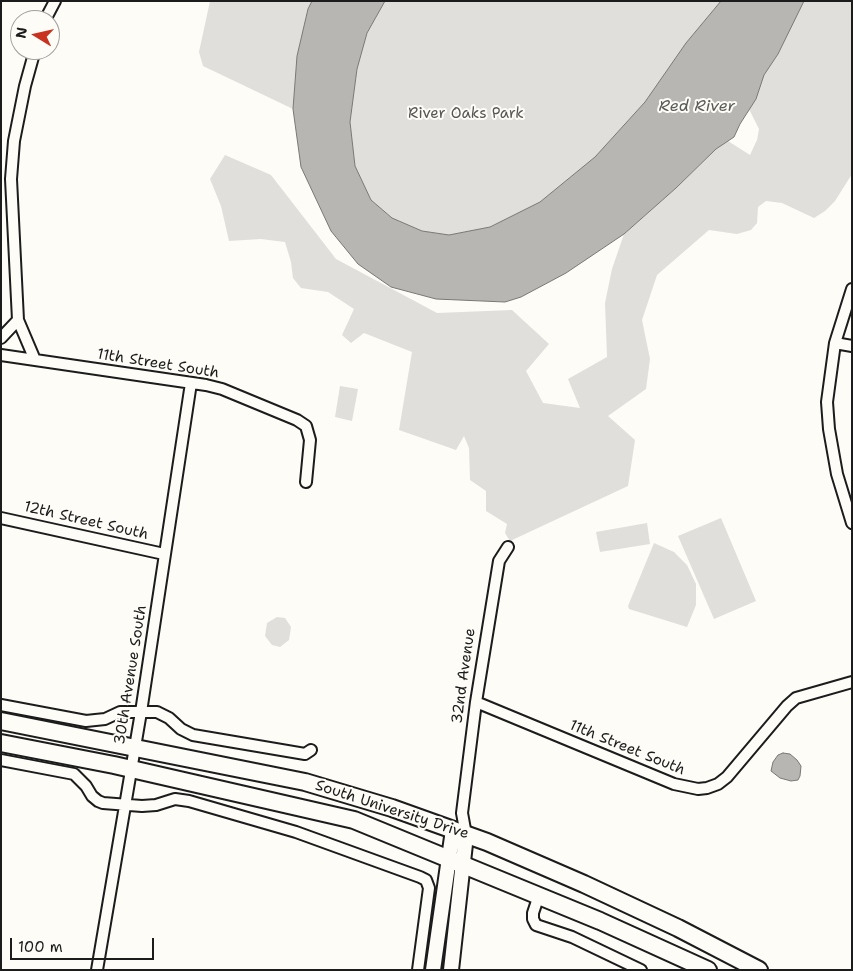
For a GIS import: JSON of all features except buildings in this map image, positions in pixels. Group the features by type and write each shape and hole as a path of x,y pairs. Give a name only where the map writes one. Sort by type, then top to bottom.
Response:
{"main road":[{"name":"South University Drive","path":"1,721 305,782 392,808 460,832 584,884 678,928 759,970"},
{"name":"South University Drive","path":"1,743 132,768 354,820 539,895 708,970"},
{"name":"32nd Avenue","path":"433,970 456,861 460,832"},
{"name":"32nd Avenue","path":"452,970 456,861"}],"street":[{"path":"32,60 24,86 14,141 11,179 18,320 35,360"},
{"path":"852,289 835,343 826,402 829,430 838,474 852,523"},
{"path":"1,338 18,320"},
{"path":"835,343 852,346"},
{"name":"11th Street South","path":"1,355 191,383 222,390 297,420 306,426 310,440 306,482"},
{"name":"30th Avenue South","path":"97,970 141,712 191,383"},
{"name":"12th Street South","path":"1,518 164,554"},
{"name":"32nd Avenue","path":"460,832 476,702 499,561 508,547"},
{"name":"11th Street South","path":"476,702 674,784 698,789 718,784 727,777 787,706 796,698 852,682"},
{"path":"1,705 86,721 105,718 120,712 157,712 193,735 305,754 311,750"},
{"path":"1,760 74,774 98,801 144,806 175,799 190,802 296,832 426,880 429,888 418,970"},
{"path":"539,895 533,913 536,925 572,937 641,970"}],"green space":[{"path":"210,1 312,1 308,9 297,56 293,109 203,66 199,52"},
{"name":"River Oaks Park","path":"385,1 721,1 686,43 645,102 595,157 540,202 490,227 449,235 422,231 392,218 371,200 355,166 350,122 357,69 367,33"},
{"path":"804,1 852,1 852,174 835,201 814,218 782,203 766,201 758,207 757,223 751,230 737,234 709,230 657,275 642,320 650,359 646,389 608,416 635,440 628,486 510,541 505,533 507,524 486,511 486,491 470,480 469,448 464,436 456,450 399,430 412,352 364,333 351,343 342,335 354,309 328,292 301,288 293,278 291,262 285,242 261,239 229,241 221,206 210,179 225,155 271,175 336,259 437,313 512,310 549,344 526,371 543,403 580,408 568,379 607,357 605,303 612,269 624,234 676,188 716,149 728,141 750,155 757,140 759,129 749,109 756,99 764,75 778,54"},
{"path":"340,386 358,389 352,421 335,417"},
{"path":"721,518 756,601 714,619 678,536"},
{"path":"647,523 650,544 600,552 596,532"},
{"path":"654,543 674,552 687,565 696,584 696,605 687,627 629,609 628,606"},
{"path":"277,617 285,618 291,627 289,640 280,647 272,645 265,636 267,623"}],"water":[{"name":"Red River","path":"312,1 385,1 367,33 357,69 350,122 355,166 371,200 392,218 422,231 449,235 490,227 540,202 595,157 645,102 686,43 721,1 804,1 778,54 764,75 756,99 734,137 716,149 676,188 624,234 566,273 521,297 505,302 436,299 391,287 358,264 331,231 301,167 293,109 297,56 308,9"},
{"path":"783,753 790,754 801,766 798,780 791,781 780,778 771,771 773,762 778,755"}]}
